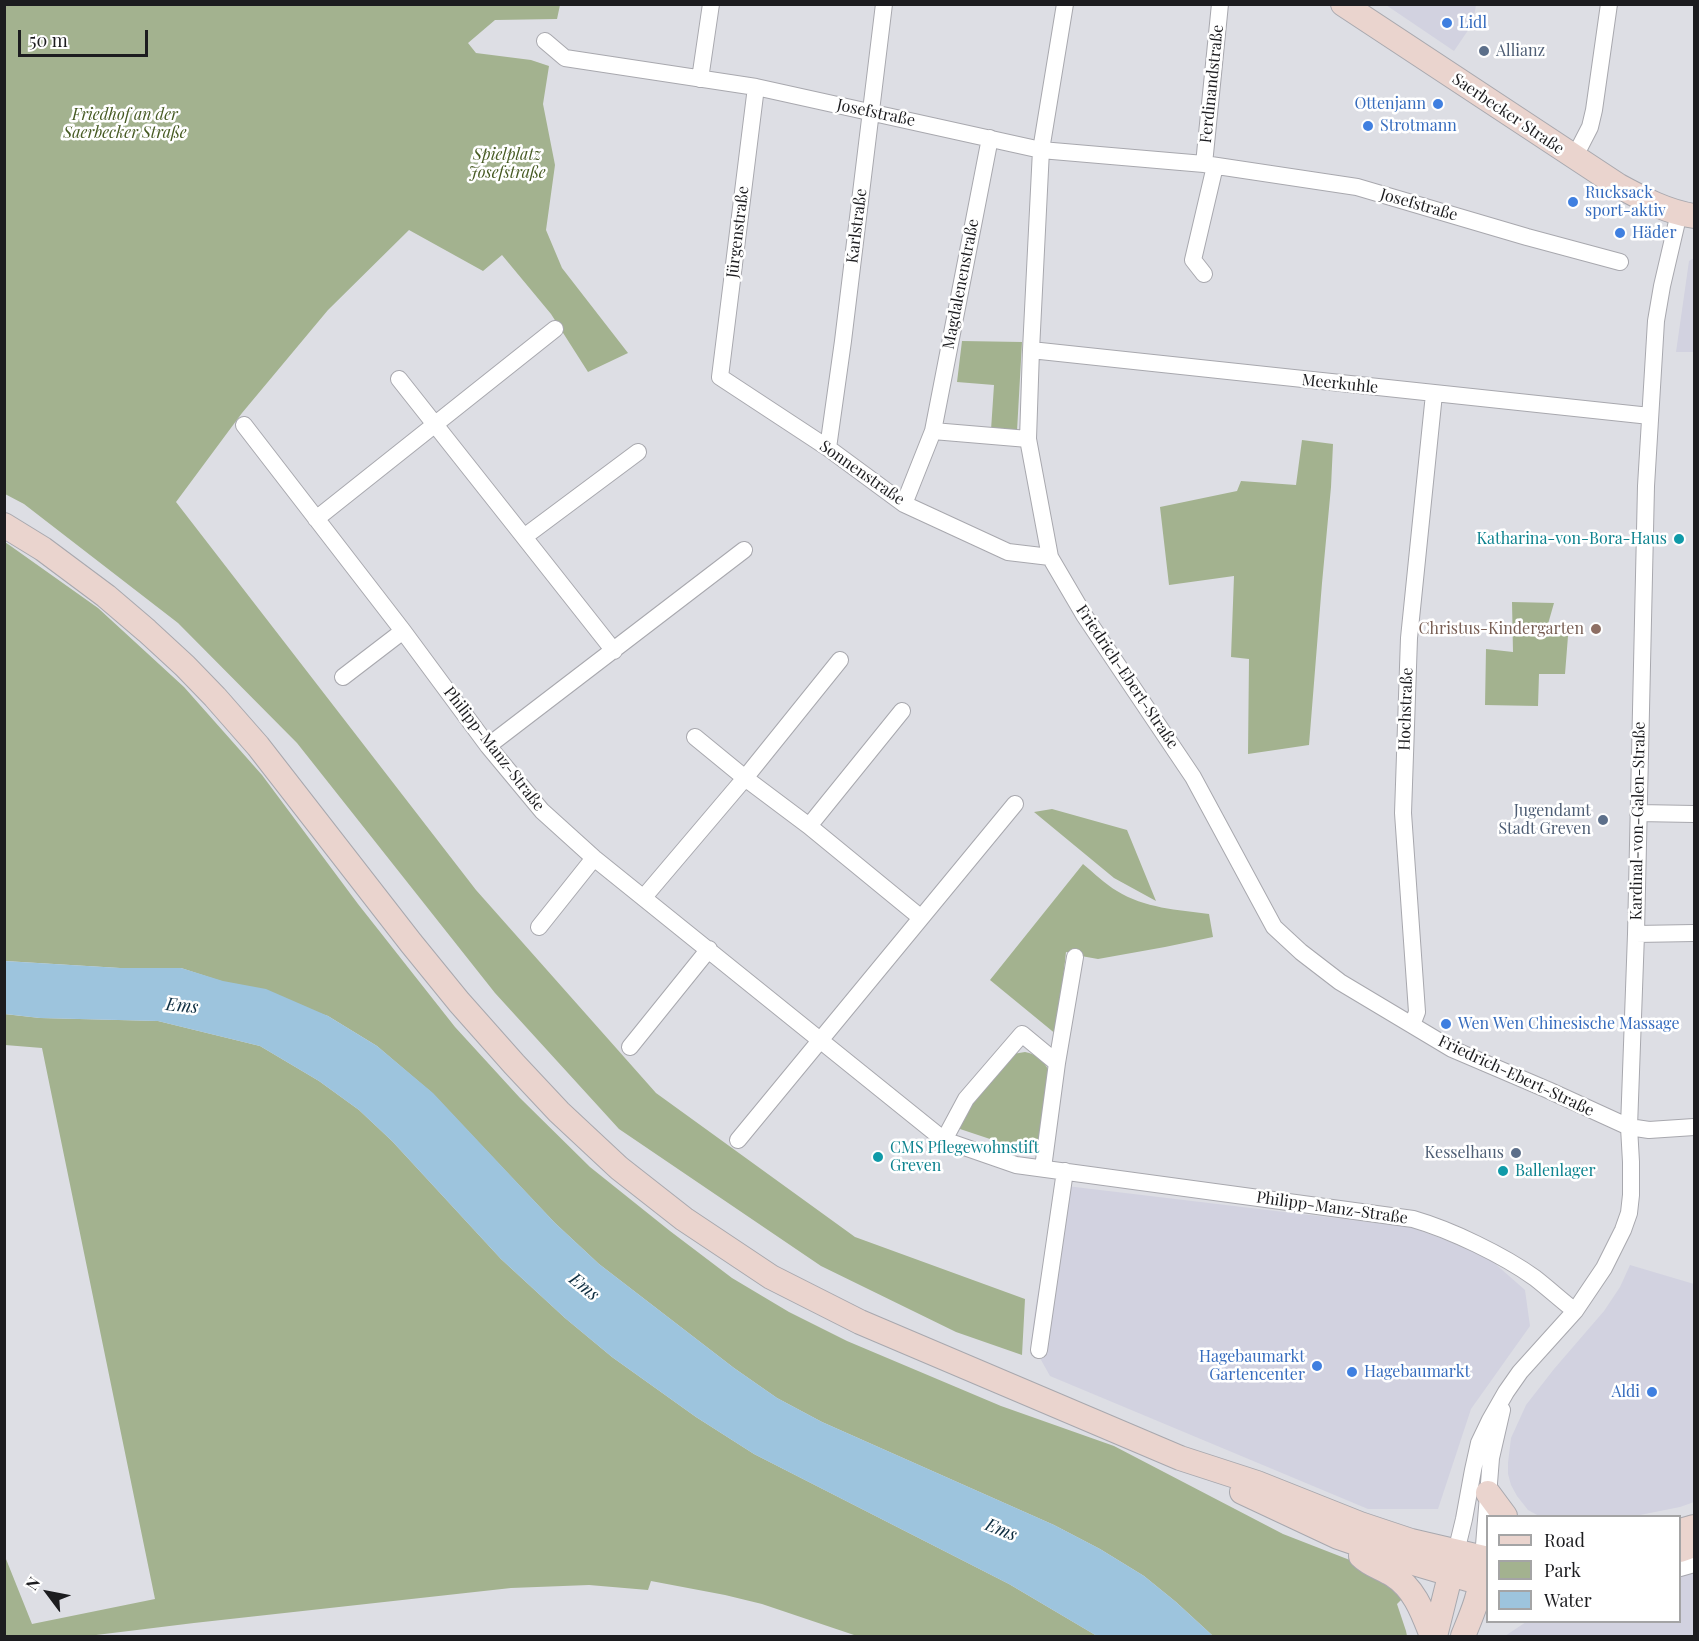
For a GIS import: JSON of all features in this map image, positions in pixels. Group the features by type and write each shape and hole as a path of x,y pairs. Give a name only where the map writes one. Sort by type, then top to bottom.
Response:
{"main road":[{"name":"Saerbecker Straße","path":"1343,4 1619,186 1648,201 1687,215"},
{"path":"4,525 51,555 106,596 162,645 215,697 291,786 459,1002 514,1064 559,1112 619,1168 684,1219 771,1277 860,1322 1180,1458 1257,1483 1360,1524 1411,1541 1453,1563 1484,1585"},
{"path":"1180,1458 1251,1498 1338,1537 1453,1563 1485,1559 1484,1585 1463,1636"},
{"path":"1488,1493 1504,1515"},
{"path":"1338,1537 1369,1563 1405,1583 1415,1595 1434,1636"},
{"path":"1434,1636 1453,1563"}],"street":[{"path":"700,79 711,4"},
{"name":"Karlstraße","path":"828,448 884,4"},
{"name":"Friedrich-Ebert-Straße","path":"1065,4 1041,150 1028,439 1050,556 1084,615 1193,777 1274,927 1301,952 1340,982 1452,1049 1629,1127"},
{"name":"Ferdinandstraße","path":"1209,165 1220,4"},
{"path":"1574,158 1590,127 1594,110 1609,4"},
{"name":"Josefstraße","path":"545,41 565,58 756,87 1041,150 1209,165 1357,187 1620,262"},
{"name":"Jürgenstraße","path":"720,377 756,87"},
{"name":"Magdalenenstraße","path":"904,504 933,431 990,138"},
{"path":"1204,274 1193,260 1209,165"},
{"name":"Kardinal-von-Galen-Straße","path":"1453,1563 1479,1443 1490,1420 1520,1372 1575,1311 1605,1268 1623,1230 1631,1195 1629,1127 1636,934 1646,486 1650,416 1656,321 1662,286 1687,215"},
{"path":"316,519 555,329"},
{"name":"Meerkuhle","path":"1031,350 1650,416"},
{"name":"Sonnenstraße","path":"720,377 828,448 904,504 1008,552 1050,556"},
{"path":"399,379 614,651"},
{"name":"Hochstraße","path":"1412,1025 1417,1012 1403,813 1408,638 1434,393"},
{"name":"Philipp-Manz-Straße","path":"244,425 403,631 488,746 542,811 594,858 944,1140 1017,1165 1421,1221 1509,1261 1575,1311"},
{"path":"933,431 1028,439"},
{"path":"524,537 638,452"},
{"path":"488,746 744,550"},
{"path":"343,677 403,631"},
{"path":"644,897 745,778 840,660"},
{"path":"809,826 902,711"},
{"path":"695,737 920,917"},
{"path":"738,1140 1015,804"},
{"path":"1638,813 1695,814"},
{"path":"539,927 594,858"},
{"path":"1636,934 1695,933"},
{"path":"630,1047 708,949"},
{"path":"1043,1168 1057,1063 1075,957"},
{"path":"944,1140 966,1100 1022,1034 1057,1063"},
{"path":"1629,1127 1649,1130 1695,1127"},
{"path":"1039,1350 1065,1171"},
{"name":"Kardinal-von-Galen-Straße","path":"1487,1515 1491,1458 1506,1392"},
{"name":"Kardinal-von-Galen-Straße","path":"1485,1559 1486,1537"}],"shaded area":[{"name":"Lidl","path":"1386,5 1476,5 1473,23 1454,51"},
{"path":"1694,258 1694,352 1676,352 1689,261"},
{"path":"1058,1185 1410,1227 1484,1254 1525,1290 1530,1326 1471,1409 1438,1509 1368,1509 1050,1376 1031,1342"},
{"path":"1630,1265 1694,1284 1694,1502 1640,1515 1537,1515 1528,1510 1511,1485 1508,1463 1511,1438 1526,1405 1604,1311 1620,1287"},
{"path":"1694,1556 1694,1636 1505,1636 1524,1623 1681,1623 1681,1560"}],"green space":[{"path":"4,5 560,5 557,19 495,20 468,43 476,53 531,60 549,66 543,104 555,165 546,230 562,268 628,353 588,372 551,314 502,255 483,271 409,230 328,310 242,413 176,502 476,890 656,1093 855,1237 1025,1299 1022,1355 956,1332 821,1266 619,1129 495,993 297,743 178,623 24,504 5,494"},
{"path":"962,341 1022,342 1017,431 991,430 994,385 957,382"},
{"path":"1302,440 1333,444 1309,745 1248,754 1249,659 1231,657 1234,576 1169,585 1160,507 1237,491 1241,481 1296,485"},
{"path":"5,542 98,608 184,687 262,775 358,904 455,1027 520,1098 590,1167 670,1231 732,1278 789,1312 847,1341 1001,1406 1114,1446 1283,1534 1378,1571 1406,1595 1397,1604 1407,1636 1213,1636 1144,1576 1100,1549 1054,1525 822,1422 777,1398 734,1368 599,1264 555,1223 432,1093 377,1046 328,1016 181,968 120,968 5,961"},
{"path":"1512,602 1554,603 1546,631 1568,636 1565,674 1539,674 1538,706 1485,705 1486,649 1513,652"},
{"path":"1052,809 1127,830 1156,901 1114,878 1034,812"},
{"path":"1083,864 1104,882 1127,897 1162,907 1209,914 1213,937 1098,959 1066,952 1057,1035 990,980"},
{"path":"4,1014 40,1018 158,1021 260,1046 319,1081 359,1110 392,1141 501,1259 565,1318 612,1357 696,1417 754,1454 1009,1584 1097,1636 857,1636 762,1604 651,1581 648,1590 589,1585 511,1588 88,1636 5,1636 4,1554 32,1624 155,1599 42,1048 5,1045"},
{"path":"1025,1052 1040,1058 1049,1071 1037,1152 957,1128 973,1100 1013,1054"}],"water":[{"name":"Ems","path":"4,961 120,968 181,968 223,981 266,989 328,1016 377,1046 433,1093 555,1223 599,1264 734,1368 777,1398 822,1422 1054,1525 1100,1549 1144,1576 1213,1636 1097,1636 1009,1584 754,1454 696,1417 612,1357 565,1318 501,1259 392,1141 359,1110 319,1081 260,1046 158,1021 40,1018 5,1014"}],"place":[{"name":"Lidl","path":"1447,23"},
{"name":"Allianz","path":"1484,51"},
{"name":"Ottenjann","path":"1438,104"},
{"name":"Strotmann","path":"1368,126"},
{"name":"Rucksack sport-aktiv","path":"1573,202"},
{"name":"Häder","path":"1620,233"},
{"name":"Katharina-von-Bora-Haus","path":"1679,539"},
{"name":"Christus-Kindergarten","path":"1596,629"},
{"name":"Jugendamt Stadt Greven","path":"1603,820"},
{"name":"Wen Wen Chinesische Massage","path":"1446,1024"},
{"name":"Kesselhaus","path":"1516,1153"},
{"name":"CMS Pflegewohnstift Greven","path":"878,1157"},
{"name":"Ballenlager","path":"1503,1171"},
{"name":"Hagebaumarkt Gartencenter","path":"1317,1366"},
{"name":"Hagebaumarkt","path":"1352,1372"},
{"name":"Aldi","path":"1652,1392"}],"park label":[{"name":"Friedhof an der Saerbecker Straße","path":"125,124"},
{"name":"Spielplatz Josefstraße","path":"507,164"}]}
